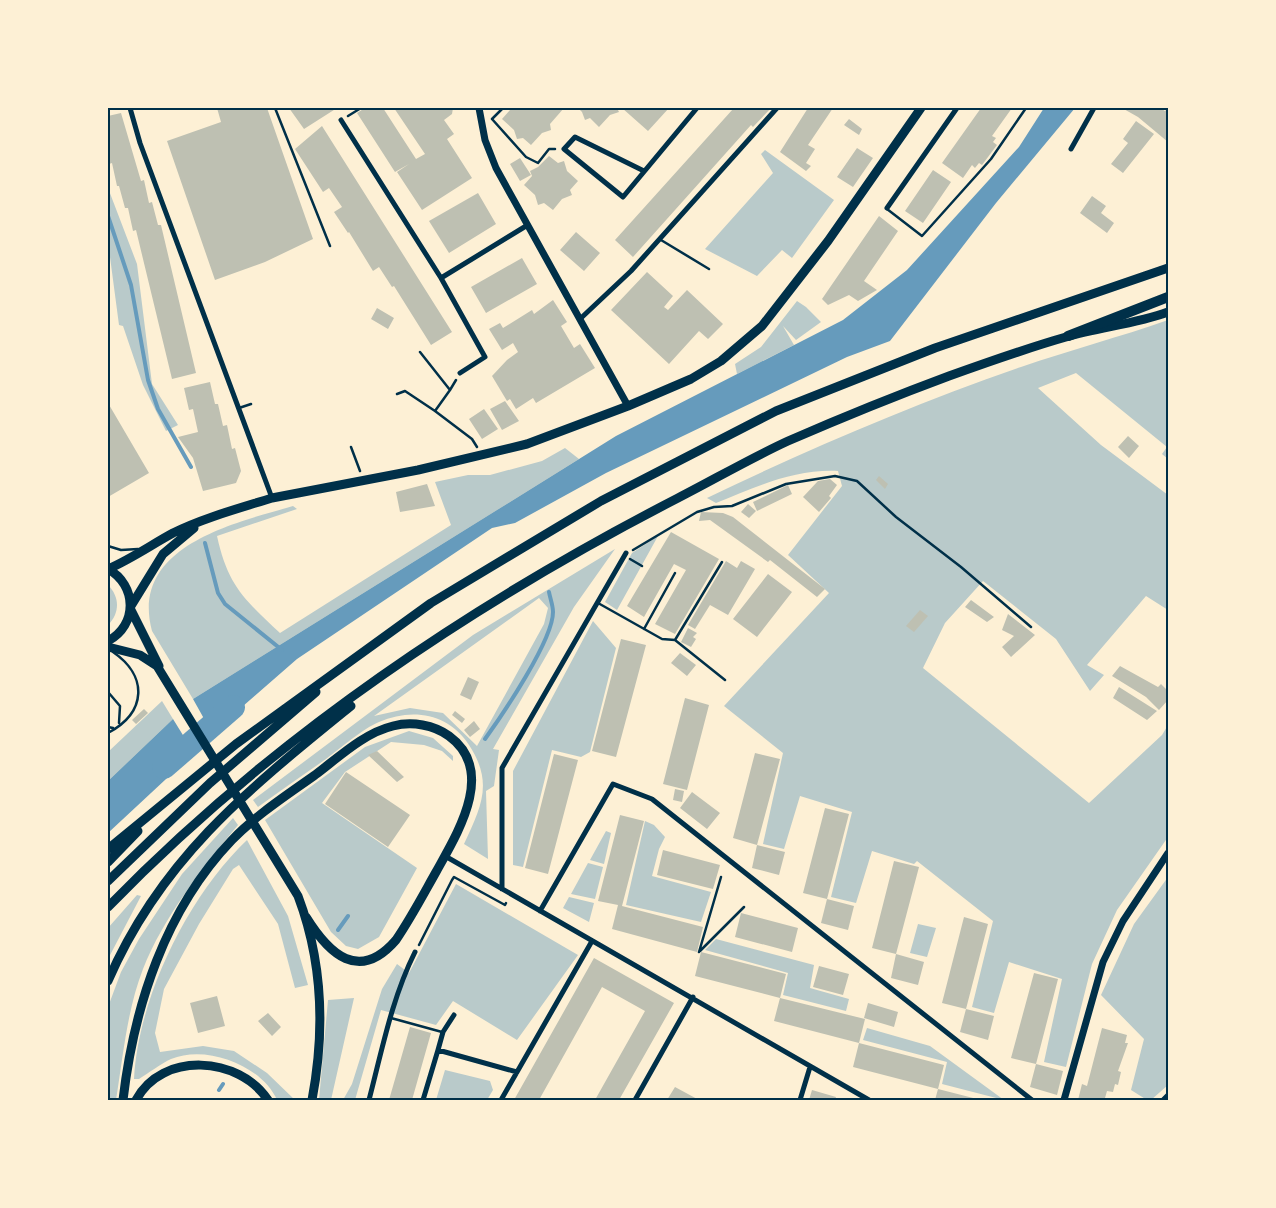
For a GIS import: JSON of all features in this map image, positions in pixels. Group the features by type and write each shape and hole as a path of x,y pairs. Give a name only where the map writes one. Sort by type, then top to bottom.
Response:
{"highway":[{"path":"1068,336 1168,297"}],"main road":[{"path":"165,680 131,608 129,592 124,583 108,569 132,558 172,534 272,498 483,456 536,441 628,406 691,379 721,361 762,326 828,241 921,108"},
{"path":"108,850 244,738 431,603 592,506 776,411 935,348 1168,268"},
{"path":"108,907 183,832 243,779 332,712 452,627 618,529 787,442 947,377 1068,336 1147,320 1168,312"},
{"path":"108,641 122,630 131,608 163,554 198,524"},
{"path":"108,648 128,651 149,660 157,666 298,896 306,917 316,956 321,1012 312,1100"},
{"path":"108,881 210,783 362,653"},
{"path":"108,981 151,900 204,834 282,762 401,664"},
{"path":"122,1100 131,1042 147,985 169,934 197,885 220,852 244,828 279,800 354,746 380,730 407,724 434,728 445,733 460,746 469,765 471,776 468,808 445,856 396,940 388,949 371,959 350,960 335,953 321,941 306,917"},
{"path":"108,862 195,778"},
{"path":"136,1100 149,1084 161,1074 180,1068 200,1065 214,1066 241,1076 253,1084 268,1100"}],"street":[{"path":"130,108 140,143 272,498"},
{"path":"479,108 480,120 496,168 526,226 628,406"},
{"path":"644,171 574,137 564,149 623,197 697,108"},
{"path":"580,319 631,271 777,108"},
{"path":"887,208 957,108"},
{"path":"1071,148 1094,108"},
{"path":"341,120 441,278 485,357 460,373"},
{"path":"441,278 526,226"},
{"path":"502,889 502,768 626,553"},
{"path":"540,911 612,784 652,799 1032,1100"},
{"path":"1064,1100 1103,962 1124,921 1168,853"},
{"path":"445,856 869,1100"},
{"path":"501,1100 592,940"},
{"path":"369,1100 390,1018 407,968 415,952"},
{"path":"635,1100 693,997"},
{"path":"423,1100 443,1032 454,1015"},
{"path":"438,1050 517,1072"},
{"path":"800,1100 810,1067"},
{"path":"1163,1100 1168,1095"}],"lane":[{"path":"276,108 330,246"},
{"path":"887,208 922,236 936,224 976,174 992,159 1026,108"},
{"path":"660,239 708,270"},
{"path":"240,408 251,404"},
{"path":"108,546 120,550 147,548"},
{"path":"675,640 722,562"},
{"path":"644,629 675,573"},
{"path":"598,603 662,639 675,640 725,680"},
{"path":"108,648 130,666 139,686 136,704 108,732"},
{"path":"108,692 120,706 119,723"},
{"path":"108,728 115,727"},
{"path":"390,1018 443,1032"}],"path":[{"path":"341,120 361,108"},
{"path":"480,120 492,118 502,108"},
{"path":"492,118 526,157 538,163 549,149 564,149"},
{"path":"420,352 450,390 434,411"},
{"path":"397,394 405,391 434,411 472,439 483,456"},
{"path":"351,447 364,480"},
{"path":"626,553 697,512 714,506 732,506 786,484 835,476 857,481 896,517 961,567 1031,627"},
{"path":"415,952 454,877 505,905 506,903"},
{"path":"721,877 698,952 744,907"}],"shaded area":[{"path":"765,150 834,200 792,258 782,250 757,276 705,249 773,173 761,154"},
{"path":"108,188 137,264 152,384 178,425 166,431 143,385 123,326 119,325 108,242"},
{"path":"797,301 821,322 796,340 783,326 794,345 737,374 735,364 761,347"},
{"path":"1168,320 1168,459 1162,454 1167,447 1076,373 1038,388 1101,445 1168,495 1168,610 1146,596 1087,665 1104,675 1090,691 1056,639 983,581 945,623 923,668 1089,803 1162,735 1168,725 1168,837 1117,910 1092,964 1066,1067 1044,1062 1062,979 1009,962 994,1013 972,1007 993,921 917,861 914,864 872,851 856,903 831,897 852,812 800,796 784,849 763,844 783,753 724,706 829,593 788,555 842,486 838,471 822,471 775,480 716,503 707,498 823,445 941,396 1039,361"},
{"path":"565,448 579,459 193,699 152,631 149,602 156,578 171,559 192,543 217,531 293,506 297,509 217,536 221,553 232,580 247,601 280,633 451,525 435,482 468,475 490,475 542,461"},
{"path":"658,536 617,610 605,602 632,553"},
{"path":"615,549 574,607 493,749 499,750 494,786 486,791 488,859 464,844 480,806 482,795 483,783 477,759 469,745 451,726 428,716 404,715 372,725 258,807 253,800 473,635","holes":["539,598 548,608 544,624 477,746 443,713 410,708 374,716"]},
{"path":"108,585 115,595 117,605 115,615 108,625"},
{"path":"593,621 616,648 590,752 581,757 552,750 523,867 513,865 513,771"},
{"path":"162,701 173,719 108,781 108,752"},
{"path":"409,731 433,738 453,756 453,761 442,751 424,745 391,742 345,772 322,803 417,868 379,937 358,949 346,946 331,932 265,820 365,747"},
{"path":"233,818 238,825 185,894 151,950 133,1001 116,1100 108,1100 108,1007 121,972 139,939 182,874"},
{"path":"645,821 654,825 665,837 659,849 652,876 711,892 701,922 626,905"},
{"path":"606,831 611,833 604,864 590,860"},
{"path":"247,840 288,916 308,985 295,988 278,924 239,865 233,869 199,924 164,989 155,1033 160,1052 203,1046 234,1051 267,1073 295,1100 277,1100 270,1088 246,1068 216,1056 201,1054 185,1055 171,1059 139,1079 134,1079 145,1015 170,950 186,919 205,890 225,863"},
{"path":"588,863 603,867 595,899 571,894"},
{"path":"1168,877 1168,1085 1151,1100 1147,1100 1131,1090 1144,1039 1101,995 1134,924"},
{"path":"456,884 578,955 517,1040 453,1001 436,1025 381,1010 355,1100 343,1100 352,1084 382,989 397,964 409,973"},
{"path":"137,895 141,896 108,959 108,928"},
{"path":"569,897 594,903 589,922 563,908"},
{"path":"918,924 936,928 927,957 910,953"},
{"path":"716,939 814,965 810,988 849,999 846,1011 783,995 788,973 705,950"},
{"path":"354,998 331,1100 319,1100 328,1000"},
{"path":"867,1028 930,1046 1004,1100 942,1084 947,1062 863,1040"},
{"path":"445,1070 490,1081 493,1090 487,1100 436,1100"}],"water":[{"path":"1044,108 1075,108 996,203 890,341 847,357 606,473 515,523 492,528 297,659 212,733 193,699 616,436 843,320 907,270 1019,147"},
{"path":"173,719 194,753 108,833 108,781"}],"building":[{"path":"217,108 267,108 313,239 265,262 215,280 167,141 221,122"},
{"path":"289,108 337,108 304,129"},
{"path":"365,108 383,108 416,159 425,154 394,108 453,108 452,114 444,120 454,134 447,139 472,178 422,210 397,172 409,164 395,172 357,113"},
{"path":"509,108 564,108 550,124 551,130 542,133 531,145 523,138 517,139 514,130 502,119 510,110"},
{"path":"578,108 617,108 619,112 610,115 599,127 590,118 585,120"},
{"path":"622,108 669,108 648,131"},
{"path":"731,108 771,108 753,127 751,125 633,257 615,240 733,109"},
{"path":"808,108 833,108 808,145 815,149 806,163 811,166 806,171 780,152"},
{"path":"981,108 1012,108 992,136 996,138 993,142 997,145 982,165 979,163 975,168 972,165 963,178 942,163"},
{"path":"1122,108 1160,108 1165,111 1168,108 1168,142 1138,117"},
{"path":"121,113 141,181 144,180 149,203 152,202 158,225 161,225 196,373 172,379 136,230 133,231 128,208 125,208 119,186 117,186 112,163 109,164 108,116"},
{"path":"849,119 862,129 859,135 844,125"},
{"path":"1136,121 1154,134 1123,173 1111,164 1128,143 1123,139"},
{"path":"322,126 452,332 431,345 394,286 392,287 379,267 373,271 334,212 342,207 329,188 323,192 295,149"},
{"path":"857,148 873,158 853,187 837,177"},
{"path":"549,156 558,163 564,161 567,171 578,181 570,190 572,195 562,199 553,210 544,203 538,205 535,195 524,185 532,176 530,171 538,167"},
{"path":"520,158 531,175 520,181 510,164"},
{"path":"933,170 951,182 923,223 905,211"},
{"path":"478,193 496,224 449,253 429,221"},
{"path":"1092,196 1106,206 1101,213 1114,223 1107,233 1080,213"},
{"path":"879,216 898,231 864,281 877,290 858,301 849,295 828,305 822,299"},
{"path":"576,232 600,253 584,271 560,250"},
{"path":"522,258 537,284 486,313 471,287"},
{"path":"647,272 673,296 664,307 668,310 687,290 723,324 708,339 699,331 669,364 611,310"},
{"path":"553,300 567,322 561,326 574,348 580,344 595,368 536,403 533,398 516,409 510,399 507,401 492,376 507,360 518,352 513,343 502,350 489,329 500,323 503,328 532,310 534,314"},
{"path":"377,308 394,318 388,329 371,319"},
{"path":"210,382 215,404 218,404 223,426 227,425 232,449 235,448 241,471 236,483 203,491 193,458 178,437 198,432 193,409 189,410 184,388"},
{"path":"505,401 519,421 502,430 490,409"},
{"path":"108,403 149,473 108,497"},
{"path":"484,409 498,429 482,439 469,419"},
{"path":"1128,436 1139,446 1129,458 1118,447"},
{"path":"879,476 888,484 885,489 876,480"},
{"path":"830,479 837,485 829,496 831,498 819,512 803,497 818,481"},
{"path":"427,484 435,506 400,512 396,492"},
{"path":"788,485 792,494 757,511 753,502"},
{"path":"748,504 756,511 749,518 741,512"},
{"path":"701,512 723,513 733,517 825,589 817,597 770,560 768,562 710,520 699,521"},
{"path":"671,532 719,559 675,634 655,624 686,570 674,564 644,617 627,606"},
{"path":"726,561 737,568 741,561 755,569 728,615 710,605 695,629 688,625"},
{"path":"768,574 792,592 757,637 733,619"},
{"path":"971,600 994,617 987,622 965,607"},
{"path":"920,610 928,616 914,632 906,626"},
{"path":"1008,614 1035,635 1011,657 1002,647 1014,636 1002,630"},
{"path":"688,628 697,633 693,637 696,639 691,647 681,642"},
{"path":"621,639 646,645 616,757 592,751"},
{"path":"680,653 696,665 687,676 671,663"},
{"path":"1120,666 1158,687 1161,684 1168,691 1168,700 1159,710 1146,697 1112,676"},
{"path":"468,677 479,682 471,700 460,695"},
{"path":"1119,687 1157,711 1147,720 1113,698"},
{"path":"685,698 709,705 687,790 663,784"},
{"path":"144,709 148,713 136,724 132,720"},
{"path":"455,711 465,719 462,723 452,715"},
{"path":"474,721 480,729 470,737 464,730"},
{"path":"377,751 404,777 397,782 368,755"},
{"path":"755,753 780,759 757,845 733,838"},
{"path":"554,754 578,760 548,874 525,868"},
{"path":"346,772 410,815 388,847 325,804"},
{"path":"675,789 684,791 682,802 673,800"},
{"path":"692,792 720,813 707,829 680,808"},
{"path":"825,808 849,814 827,899 803,893"},
{"path":"620,815 644,821 622,906 703,927 697,952 612,929 618,905 598,901"},
{"path":"757,845 785,852 779,875 752,868"},
{"path":"663,850 720,865 713,889 657,875"},
{"path":"894,861 919,867 896,954 872,948"},
{"path":"827,899 854,906 848,930 821,923"},
{"path":"741,913 798,928 792,952 735,937"},
{"path":"964,917 988,924 966,1009 942,1003"},
{"path":"701,952 786,974 780,998 695,976"},
{"path":"896,954 924,962 918,985 891,978"},
{"path":"594,958 674,1003 619,1100 595,1100 645,1011 602,987 539,1100 514,1100"},
{"path":"819,966 849,974 843,995 813,987"},
{"path":"1034,973 1058,979 1036,1064 1011,1058"},
{"path":"217,996 225,1026 198,1033 190,1003"},
{"path":"780,998 865,1019 859,1043 774,1021"},
{"path":"868,1003 898,1012 894,1027 864,1018"},
{"path":"966,1009 994,1016 988,1040 960,1032"},
{"path":"268,1013 281,1027 272,1036 258,1021"},
{"path":"410,1027 431,1033 412,1100 389,1100"},
{"path":"1102,1028 1127,1035 1125,1043 1128,1043 1118,1071 1121,1072 1118,1085 1115,1084 1113,1092 1107,1091 1105,1098 1111,1100 1078,1100 1082,1084 1087,1086"},
{"path":"859,1043 944,1065 938,1089 853,1067"},
{"path":"1036,1064 1063,1071 1057,1095 1030,1087"},
{"path":"675,1087 699,1100 667,1100"},
{"path":"938,1089 981,1100 935,1100"},
{"path":"812,1090 836,1097 835,1100 809,1100"}],"waterway":[{"path":"108,216 131,285 148,380 158,409 191,467"},
{"path":"205,543 218,593 225,604 282,650"},
{"path":"485,739 526,677 545,640 553,612 549,592"},
{"path":"164,767 233,707"},
{"path":"338,930 348,916"},
{"path":"219,1090 223,1084"}]}
